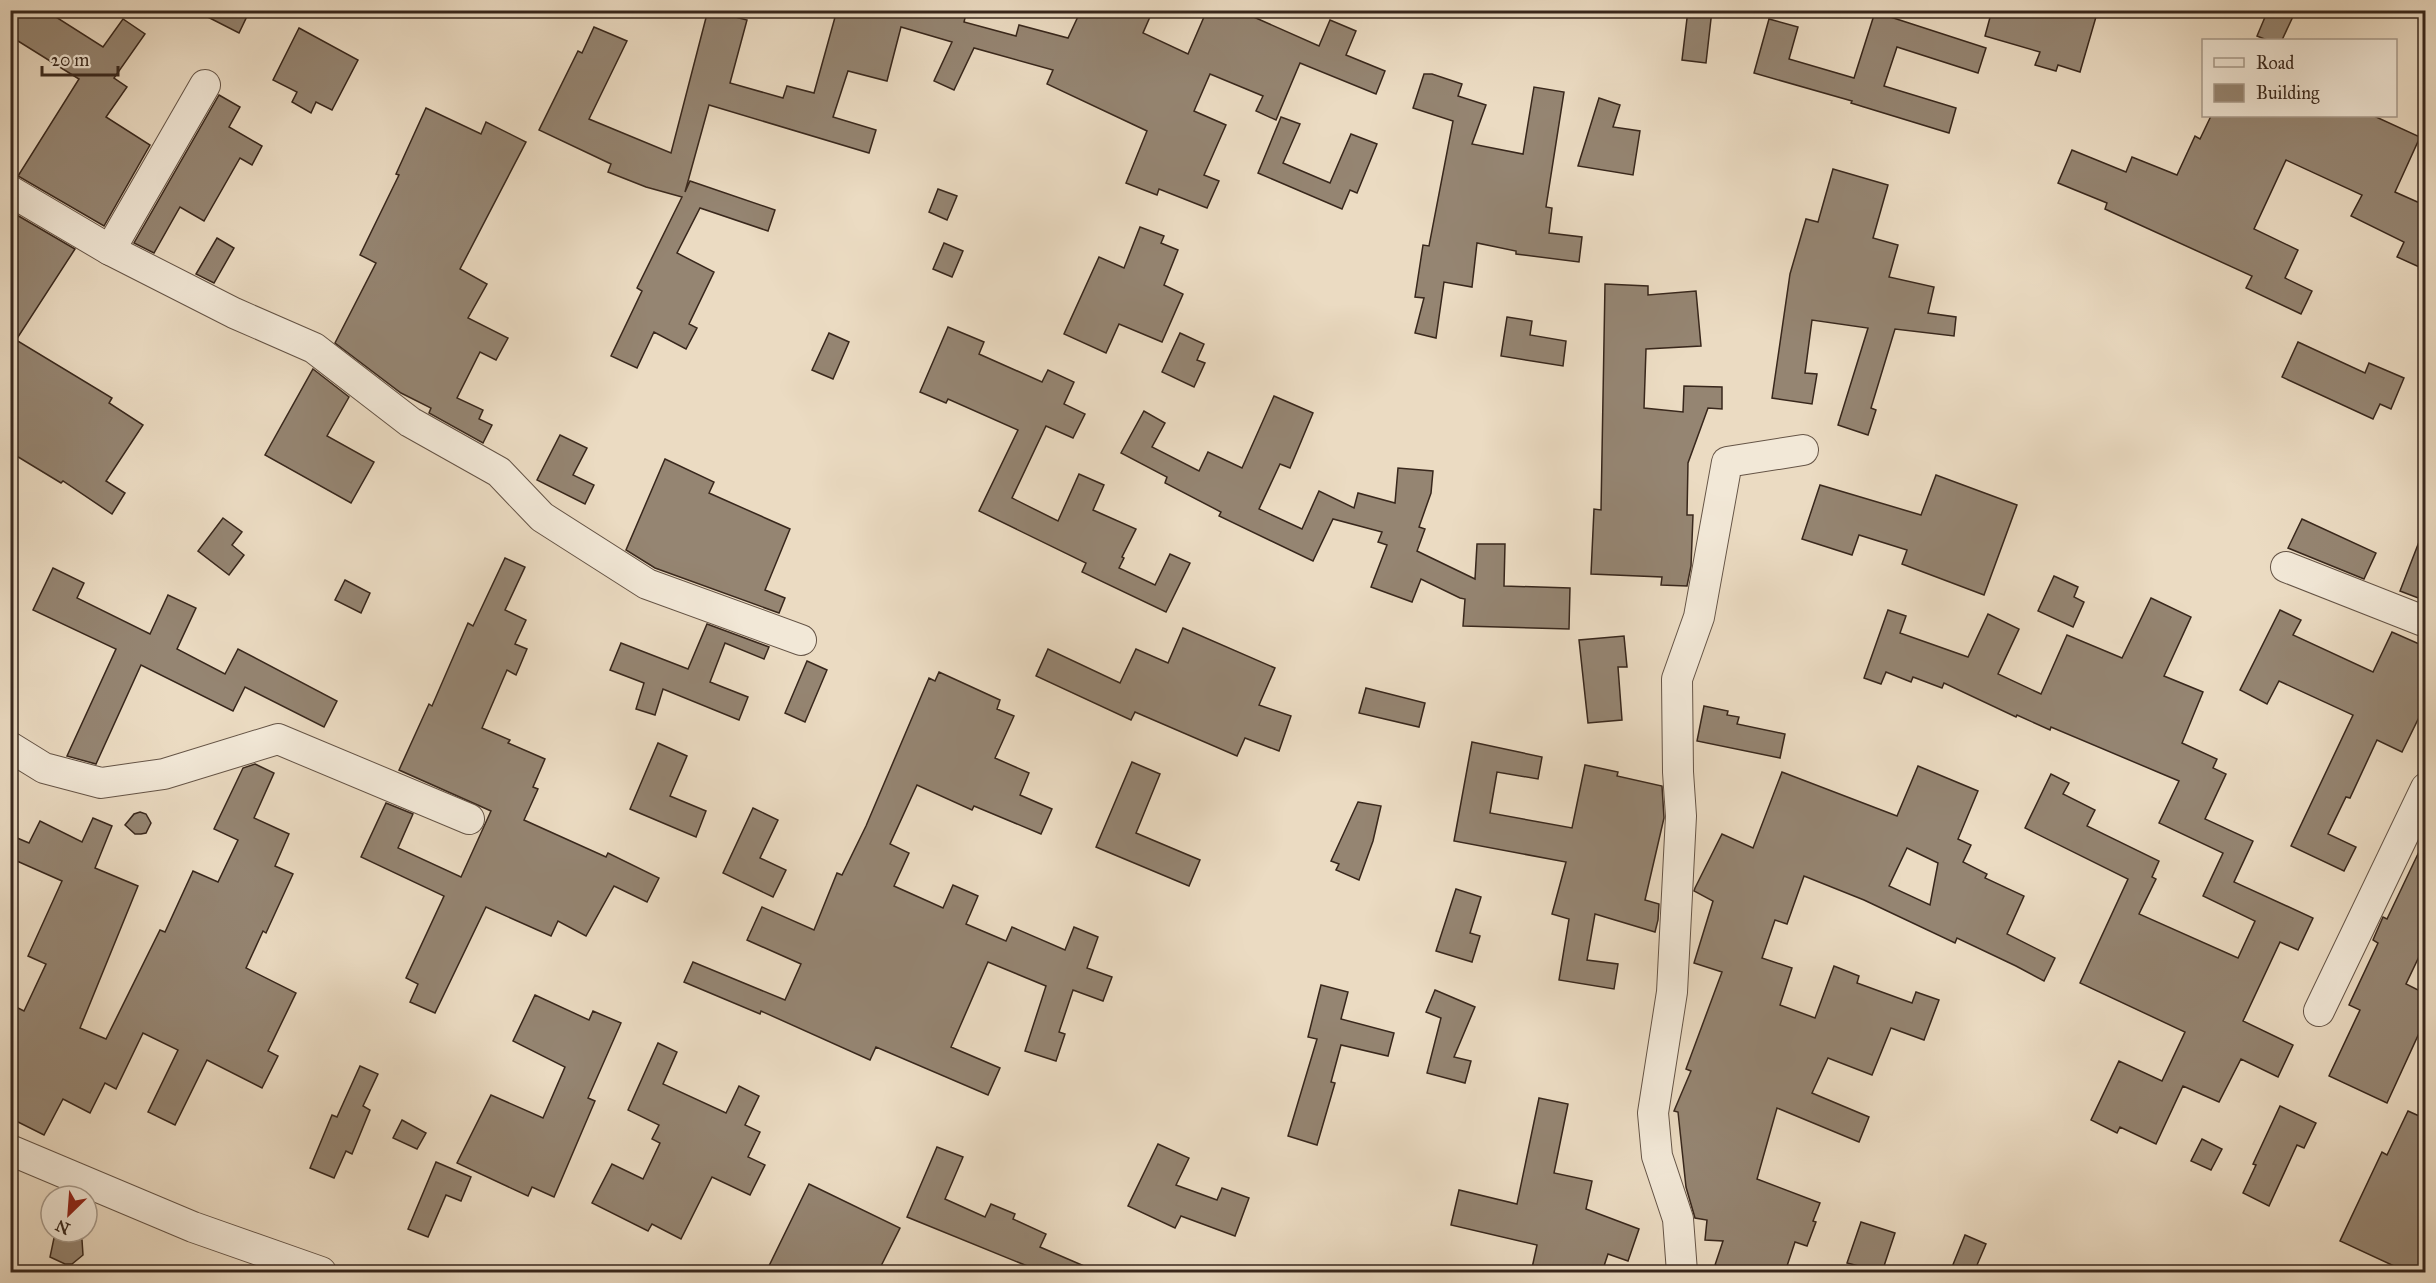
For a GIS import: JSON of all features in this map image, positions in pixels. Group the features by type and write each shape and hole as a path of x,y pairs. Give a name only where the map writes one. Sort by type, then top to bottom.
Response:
{"street":[{"path":"110,250 205,85"},
{"path":"10,191 110,250 234,313 314,348 410,422 499,472 542,517 647,584 801,640"},
{"path":"1682,1272 1678,1219 1657,1156 1653,1113 1672,992 1681,816 1677,772 1677,679 1699,617 1727,462 1803,450"},
{"path":"2286,567 2426,622"},
{"path":"10,747 44,768 101,783 164,774 278,739 469,819"},
{"path":"2319,1011 2426,788"},
{"path":"10,1150 193,1227 321,1272"}],"building":[{"path":"10,10 45,10 103,47 123,19 145,34 114,78 127,87 106,117 150,145 104,226 18,176 79,79 10,36"},
{"path":"194,10 250,10 239,33"},
{"path":"708,10 747,20 730,83 783,98 787,86 814,93 837,10 967,10 964,22 1016,36 1019,25 1068,38 1081,10 1153,10 1143,33 1188,54 1207,10 1238,10 1319,46 1330,20 1356,31 1346,55 1385,71 1376,94 1300,63 1276,120 1256,111 1263,96 1210,74 1194,111 1226,125 1204,175 1219,181 1207,208 1159,189 1157,195 1126,183 1147,131 1047,84 1053,70 974,48 954,90 934,81 952,42 901,27 887,81 848,71 833,117 876,130 869,153 709,105 685,192 690,181 775,210 768,231 700,208 677,253 714,272 689,324 697,328 686,349 654,332 637,368 611,356 642,291 637,288 682,197 646,187 608,172 611,164 539,130 578,51 582,53 594,27 627,41 589,119 671,153"},
{"path":"1688,10 1712,10 1706,63 1682,60"},
{"path":"1992,10 2098,10 2080,72 2058,65 2056,71 2035,65 2040,52 1985,36"},
{"path":"2268,10 2296,10 2282,39 2264,39 2257,36"},
{"path":"1875,12 1986,48 1978,73 1897,47 1884,86 1956,108 1949,133 1851,103 1852,101 1754,73 1769,19 1798,27 1789,59 1854,78"},
{"path":"299,28 358,60 332,110 316,102 311,113 292,102 297,92 273,80"},
{"path":"1424,74 1432,74 1462,84 1458,96 1486,105 1472,144 1523,154 1534,87 1564,92 1546,207 1552,208 1549,233 1582,237 1579,262 1516,254 1516,251 1477,243 1472,287 1444,282 1436,338 1415,333 1424,298 1415,297 1423,245 1429,246 1453,121 1413,108"},
{"path":"219,95 240,107 229,127 262,146 252,165 240,158 204,221 180,207 154,253 134,243"},
{"path":"1599,98 1620,105 1613,127 1640,131 1633,175 1578,166"},
{"path":"426,108 481,134 486,122 526,142 460,269 487,284 468,318 508,338 496,360 480,352 457,398 483,410 479,419 492,425 483,443 429,413 431,408 401,393 335,343 376,263 360,255 399,175 396,174"},
{"path":"1281,117 1300,124 1283,163 1330,183 1351,134 1377,144 1357,193 1350,190 1342,209 1258,173"},
{"path":"2211,117 2376,117 2420,137 2395,192 2422,204 2426,196 2426,270 2397,257 2404,242 2351,216 2362,195 2286,160 2254,229 2298,250 2285,278 2312,291 2301,314 2246,288 2252,276 2105,209 2107,203 2058,183 2072,150 2126,172 2132,157 2177,175 2195,136 2200,139"},
{"path":"1833,169 1888,185 1873,238 1898,245 1889,277 1934,287 1928,313 1956,317 1954,336 1895,329 1871,408 1876,410 1868,435 1838,425 1868,328 1812,320 1805,373 1817,374 1812,404 1772,398 1790,274 1806,219 1818,222"},
{"path":"938,189 957,196 947,220 929,212"},
{"path":"10,211 75,249 16,340 112,398 109,403 143,425 106,481 125,493 112,514 63,481 61,483 10,452"},
{"path":"1140,227 1164,236 1161,243 1178,250 1164,285 1183,294 1162,342 1119,324 1106,353 1064,334 1099,257 1124,268"},
{"path":"217,238 234,248 214,283 196,274"},
{"path":"944,243 963,251 952,277 933,269"},
{"path":"1605,284 1648,286 1648,295 1696,291 1701,346 1646,349 1644,408 1683,412 1684,386 1722,387 1722,409 1708,408 1688,463 1687,515 1693,515 1691,566 1687,586 1661,585 1662,577 1591,574 1594,509 1601,510"},
{"path":"1507,317 1532,321 1530,335 1566,341 1563,366 1501,356"},
{"path":"948,327 984,342 979,354 1042,382 1048,370 1074,382 1064,404 1085,414 1073,438 1046,426 1012,498 1058,521 1079,474 1104,485 1093,510 1136,529 1119,568 1155,585 1170,554 1190,563 1166,612 1082,572 1086,563 979,511 1018,430 948,399 946,403 920,392"},
{"path":"829,333 849,342 833,379 812,370"},
{"path":"1180,333 1204,344 1197,360 1205,363 1194,387 1162,372"},
{"path":"2298,342 2365,373 2369,363 2404,378 2391,409 2380,404 2373,419 2282,377"},
{"path":"313,369 349,397 327,436 374,462 351,503 265,455"},
{"path":"1274,396 1313,413 1290,468 1280,464 1259,509 1302,529 1319,491 1354,508 1358,493 1395,503 1398,468 1433,471 1431,493 1419,527 1425,529 1417,551 1475,579 1477,544 1505,544 1504,586 1570,588 1569,629 1463,626 1465,599 1421,579 1412,602 1371,587 1387,545 1378,542 1382,532 1333,519 1313,561 1219,516 1221,512 1165,483 1167,477 1121,453 1144,411 1165,423 1152,447 1199,471 1208,452 1242,468"},
{"path":"560,435 587,448 573,475 594,485 585,504 537,480"},
{"path":"665,459 714,482 709,493 790,529 765,590 785,598 779,613 655,568 626,550"},
{"path":"1936,475 2017,505 1984,595 1902,564 1907,550 1859,535 1852,555 1802,539 1820,485 1921,515"},
{"path":"223,518 242,532 232,545 244,555 229,575 198,551"},
{"path":"2302,519 2376,553 2364,579 2288,548"},
{"path":"2424,529 2426,529 2426,601 2400,591"},
{"path":"505,558 525,567 505,610 526,620 515,644 527,649 516,675 507,670 482,728 510,740 508,743 545,759 533,787 538,789 524,820 606,857 608,853 659,878 647,902 614,886 586,936 558,921 551,936 486,907 435,1013 410,1002 418,984 406,978 444,896 361,857 386,803 413,814 398,848 461,877 491,811 399,770 429,704 432,706 468,623 473,626"},
{"path":"53,568 84,583 77,598 150,634 168,595 196,608 177,649 225,674 238,649 337,701 324,727 245,687 233,711 141,665 96,764 67,756 116,649 33,610"},
{"path":"2054,576 2078,587 2074,597 2084,602 2073,627 2038,611"},
{"path":"345,580 370,593 361,613 335,600"},
{"path":"2151,598 2191,617 2164,676 2203,692 2182,743 2217,759 2213,768 2226,774 2205,819 2253,841 2234,882 2313,918 2298,950 2280,942 2243,1021 2293,1045 2278,1077 2241,1059 2219,1102 2183,1086 2156,1144 2120,1127 2117,1133 2091,1120 2119,1061 2162,1081 2185,1032 2080,983 2128,879 2025,828 2051,774 2069,783 2063,794 2095,810 2087,826 2159,861 2152,877 2156,879 2139,914 2238,958 2255,921 2203,896 2223,853 2159,823 2179,781 2051,727 2050,730 2017,715 2016,717 1944,683 1942,688 1913,677 1911,682 1886,672 1881,684 1864,678 1888,610 1906,616 1900,633 1968,657 1988,614 2019,629 1998,674 2041,694 2067,635 2122,658"},
{"path":"2280,610 2301,620 2293,635 2373,672 2392,632 2426,647 2426,703 2402,752 2377,740 2350,798 2346,797 2328,834 2356,847 2344,871 2291,846 2353,715 2279,681 2267,704 2240,690"},
{"path":"707,624 769,647 764,659 725,643 710,682 748,697 739,720 663,689 655,715 636,709 644,683 610,670 621,643 688,669"},
{"path":"1183,628 1275,668 1259,705 1291,716 1279,751 1245,738 1237,756 1135,712 1131,720 1036,676 1048,649 1120,683 1136,649 1168,663"},
{"path":"1624,636 1627,667 1618,667 1622,720 1588,723 1579,640"},
{"path":"807,661 827,670 805,722 785,713"},
{"path":"939,672 1000,700 997,709 1014,716 995,758 1029,773 1020,795 1052,809 1041,834 974,806 972,810 917,785 890,844 909,853 894,886 943,908 953,885 978,896 966,924 1006,941 1012,927 1065,950 1074,927 1098,937 1087,968 1112,977 1103,1001 1073,990 1059,1032 1065,1034 1056,1061 1025,1051 1046,986 988,962 951,1047 1000,1068 988,1095 876,1047 870,1060 761,1011 760,1014 684,982 693,962 785,1000 801,964 747,940 762,907 814,930 837,873 842,875 866,826 929,678 935,681"},
{"path":"1366,688 1425,703 1419,727 1359,713"},
{"path":"1704,706 1728,711 1727,715 1739,717 1737,724 1785,734 1780,758 1697,741"},
{"path":"1472,742 1542,757 1538,779 1497,772 1490,813 1572,828 1585,765 1618,772 1617,776 1662,786 1664,818 1645,900 1659,904 1655,932 1595,914 1587,960 1618,964 1614,989 1559,980 1569,919 1552,914 1566,862 1454,841"},
{"path":"658,743 687,756 670,796 706,811 696,837 630,809"},
{"path":"1132,762 1160,774 1136,833 1200,860 1189,886 1096,847"},
{"path":"255,764 274,773 254,818 289,834 275,866 293,874 266,933 263,931 246,968 296,993 268,1051 278,1056 262,1088 207,1060 175,1125 148,1112 178,1050 143,1033 116,1089 105,1083 90,1113 63,1099 44,1135 10,1118 10,1004 24,1011 46,964 28,956 62,881 10,858 10,835 29,843 40,821 82,842 93,818 112,826 95,868 138,886 80,1028 106,1039 160,930 165,932 193,871 218,882 238,840 214,829 243,768"},
{"path":"1918,766 1978,791 1958,839 1971,845 1963,862 1987,874 1985,878 2024,896 2007,934 2055,958 2044,981 1957,938 1955,943 1864,900 1804,876 1787,924 1775,920 1762,958 1792,968 1780,1005 1815,1018 1834,966 1859,976 1857,983 1912,1003 1916,992 1939,1000 1924,1040 1891,1028 1872,1075 1828,1058 1812,1093 1869,1117 1859,1142 1777,1108 1757,1179 1820,1203 1807,1246 1795,1242 1785,1272 1735,1272 1715,1265 1723,1241 1705,1240 1707,1220 1695,1218 1686,1187 1678,1112 1674,1111 1691,1071 1686,1069 1722,972 1694,963 1713,901 1694,891 1695,888 1722,834 1753,848 1782,772 1897,816","holes":["1907,848 1938,863 1930,905 1889,886"]},
{"path":"1358,802 1381,806 1373,841 1359,880 1336,870 1339,864 1331,861"},
{"path":"753,808 778,820 760,858 786,870 773,897 723,873"},
{"path":"140,812 146,814 151,823 146,833 135,834 125,825 134,814"},
{"path":"2426,837 2426,942 2406,984 2426,994 2426,1018 2387,1103 2329,1076 2360,1010 2349,1005 2378,943 2373,940 2383,917 2387,919"},
{"path":"1456,889 1481,897 1470,933 1480,936 1472,962 1436,951"},
{"path":"1321,985 1348,992 1341,1019 1394,1033 1388,1056 1341,1045 1331,1082 1335,1083 1317,1145 1288,1136 1317,1039 1308,1037"},
{"path":"1435,990 1475,1007 1454,1057 1471,1061 1465,1083 1427,1073 1441,1018 1426,1012"},
{"path":"535,995 589,1020 593,1011 621,1023 588,1098 595,1101 554,1197 532,1187 528,1196 457,1163 491,1095 543,1118 565,1067 513,1041"},
{"path":"658,1043 677,1052 663,1084 726,1113 739,1086 759,1096 745,1125 760,1132 748,1157 765,1165 750,1195 712,1177 681,1239 652,1224 648,1231 592,1203 612,1164 643,1179 660,1143 652,1139 659,1125 628,1110"},
{"path":"360,1066 378,1074 363,1106 370,1110 352,1154 346,1151 334,1178 310,1168 332,1115 337,1117"},
{"path":"1539,1098 1568,1104 1554,1173 1592,1181 1586,1209 1639,1229 1628,1261 1608,1254 1602,1272 1553,1272 1532,1268 1537,1245 1451,1225 1459,1190 1517,1204"},
{"path":"2280,1106 2316,1123 2304,1148 2297,1145 2269,1206 2243,1193 2256,1165 2253,1164"},
{"path":"2408,1111 2426,1119 2426,1272 2407,1272 2340,1241 2382,1152 2387,1155"},
{"path":"402,1120 426,1133 417,1149 393,1138"},
{"path":"2202,1139 2222,1149 2211,1170 2191,1161"},
{"path":"1158,1144 1189,1158 1176,1185 1217,1200 1222,1188 1249,1198 1235,1236 1181,1216 1175,1228 1128,1206"},
{"path":"937,1147 963,1157 945,1199 985,1217 991,1204 1015,1214 1013,1219 1046,1234 1040,1247 1098,1272 1042,1272 907,1217"},
{"path":"436,1162 471,1177 461,1201 446,1195 428,1237 408,1229"},
{"path":"809,1184 900,1228 878,1272 766,1272"},
{"path":"1861,1222 1895,1233 1882,1272 1847,1263"},
{"path":"1965,1235 1986,1244 1974,1272 1950,1272"},
{"path":"53,1244 82,1244 83,1255 72,1264 65,1264 50,1257"}]}
